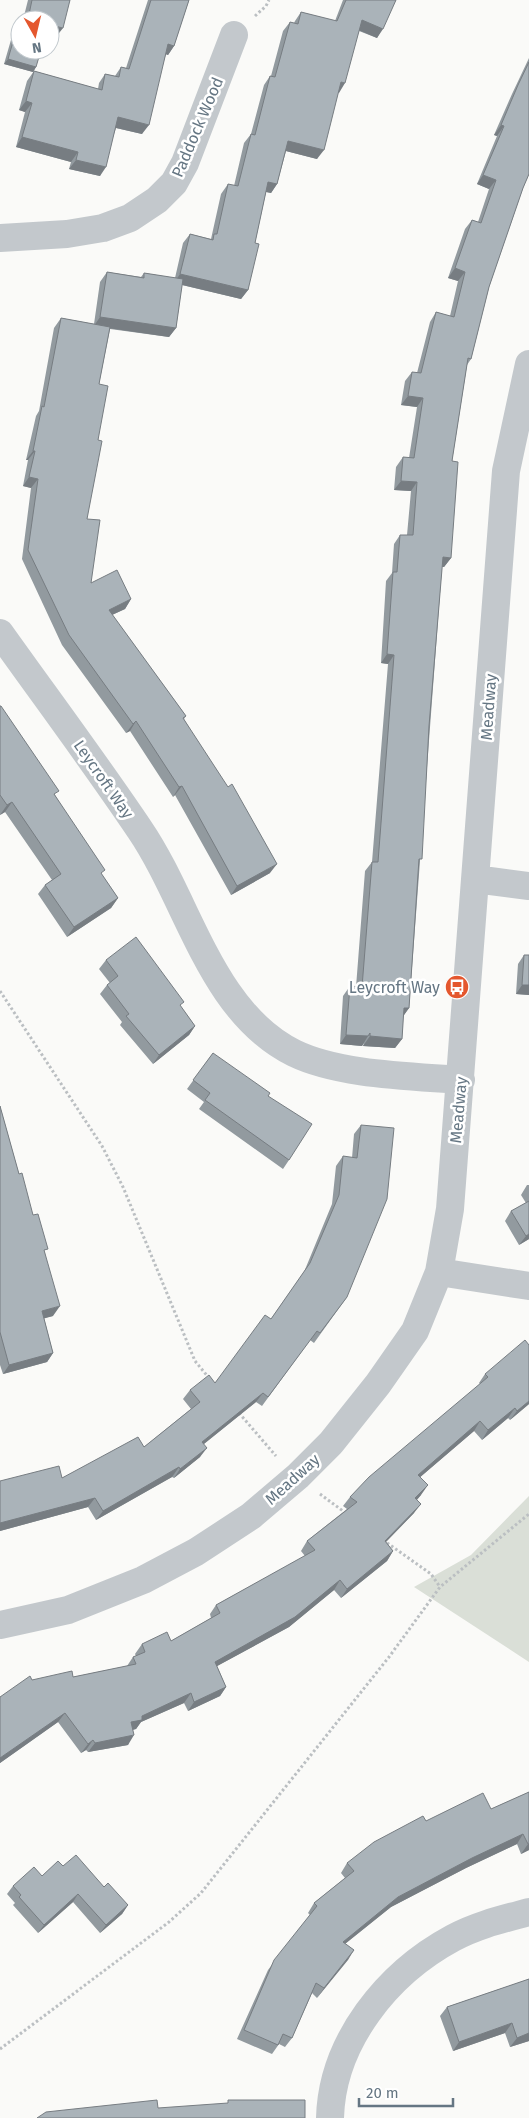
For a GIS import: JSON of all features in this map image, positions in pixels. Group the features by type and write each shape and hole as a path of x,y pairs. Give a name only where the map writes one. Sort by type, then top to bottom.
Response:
{"street":[{"name":"Paddock Wood","path":"0,238 66,234 103,228 130,218 157,200 174,183 185,163 234,35"},
{"name":"Meadway","path":"0,1625 68,1610 143,1580 196,1552 252,1516 298,1476 337,1435 378,1384 415,1331 439,1272 450,1209 506,471 529,364"},
{"name":"Leycroft Way","path":"0,633 141,832 220,980 242,1013 267,1035 292,1052 315,1062 344,1069 461,1080"},
{"path":"475,879 529,886"},
{"path":"439,1272 529,1286"},
{"path":"330,2118 330,2101 343,2055 361,2022 392,1983 423,1957 453,1938 485,1924 529,1912"}],"path":[{"path":"0,991 102,1146 123,1187 194,1361 214,1383"},
{"path":"232,1406 277,1457 312,1489 352,1517"},
{"path":"0,2049 169,1922 201,1894 389,1657 440,1586 529,1514"},
{"path":"375,1534 430,1574 440,1586"}],"shaded area":[{"path":"529,1496 529,1662 414,1587 471,1555"}],"building":[{"path":"32,0 70,0 63,28 60,27 60,10 30,10"},
{"path":"151,0 189,0 174,46 168,44 149,125 118,117 106,167 76,160 78,152 22,137 32,103 26,101 34,71 102,90 105,74 119,77 121,67 129,69"},
{"path":"346,0 396,0 383,29 362,20 345,83 341,82 324,150 288,141 277,184 268,182 255,243 259,244 248,290 180,274 190,234 213,240 214,234 217,234 228,184 238,186 251,134 255,135 270,76 275,77 290,22 298,24 301,12 337,21"},
{"path":"12,60 38,60 36,67"},
{"path":"529,62 529,174 489,287 471,359 468,358 452,461 458,462 451,558 443,557 429,726 422,859 419,859 409,1008 404,1008 402,1039 370,1036 370,1033 368,1036 346,1035 350,986 362,987 372,862 378,862 394,655 387,654 393,572 397,572 400,535 413,535 417,482 401,481 403,457 414,458 423,398 408,396 412,372 421,373 436,312 454,317 465,272 455,268 472,220 481,223 496,180 483,175 504,126 501,125"},
{"path":"107,272 144,278 144,273 183,279 176,328 100,317"},
{"path":"61,318 110,327 99,384 108,386 98,440 102,441 87,519 100,520 91,583 117,570 131,599 109,610 186,716 183,718 228,787 232,784 277,864 237,886 182,786 179,787 136,721 133,724 69,635 28,550 38,479 29,477"},
{"path":"0,706 59,791 54,794 105,870 101,873 118,898 74,927 45,885 61,874 12,802 7,805 0,795"},
{"path":"136,937 184,1002 180,1005 195,1026 159,1055 126,1016 129,1014 107,985 118,976 106,960"},
{"path":"524,955 529,955 529,985 522,985"},
{"path":"213,1053 270,1093 268,1096 312,1124 289,1160 205,1100 210,1093 193,1080"},
{"path":"0,1106 19,1174 22,1173 33,1215 38,1214 48,1249 44,1250 60,1306 42,1311 53,1353 9,1365 0,1332"},
{"path":"361,1125 394,1128 387,1199 347,1297 320,1333 317,1331 268,1397 263,1393 202,1442 207,1448 180,1469 179,1467 103,1511 95,1498 0,1523 0,1481 59,1466 62,1478 138,1437 144,1447 200,1402 190,1390 209,1375 215,1383 265,1315 271,1319 310,1263 339,1195 343,1156 357,1158"},
{"path":"529,1201 529,1234 526,1236 511,1211"},
{"path":"525,1340 529,1345 529,1401 517,1411 515,1408 488,1430 480,1421 418,1475 428,1485 415,1498 421,1504 385,1541 393,1551 347,1589 340,1580 295,1617 215,1662 226,1687 194,1702 191,1693 142,1716 142,1720 131,1722 134,1735 95,1743 93,1740 88,1744 65,1713 0,1758 0,1697 30,1676 32,1680 72,1671 73,1677 136,1664 133,1657 145,1652 142,1644 167,1632 171,1641 220,1613 216,1605 315,1550 307,1541 357,1502 350,1497 369,1477 488,1377 485,1374"},
{"path":"529,1792 529,1844 523,1834 472,1858 398,1897 343,1942 354,1950 324,1988 316,1983 292,2038 283,2034 278,2045 244,2030 274,1960 317,1906 314,1903 354,1871 347,1863 374,1842 423,1816 426,1821 483,1793 491,1809"},
{"path":"76,1855 104,1887 108,1883 128,1905 106,1925 78,1894 44,1925 19,1897 21,1895 13,1886 34,1867 42,1876 58,1861 63,1866"},
{"path":"529,1979 529,2033 517,2038 512,2023 459,2042 447,2007"},
{"path":"157,2100 158,2108 228,2103 228,2100 305,2100 305,2118 37,2118 46,2112"}],"place":[{"name":"Leycroft Way","path":"457,987"}]}
